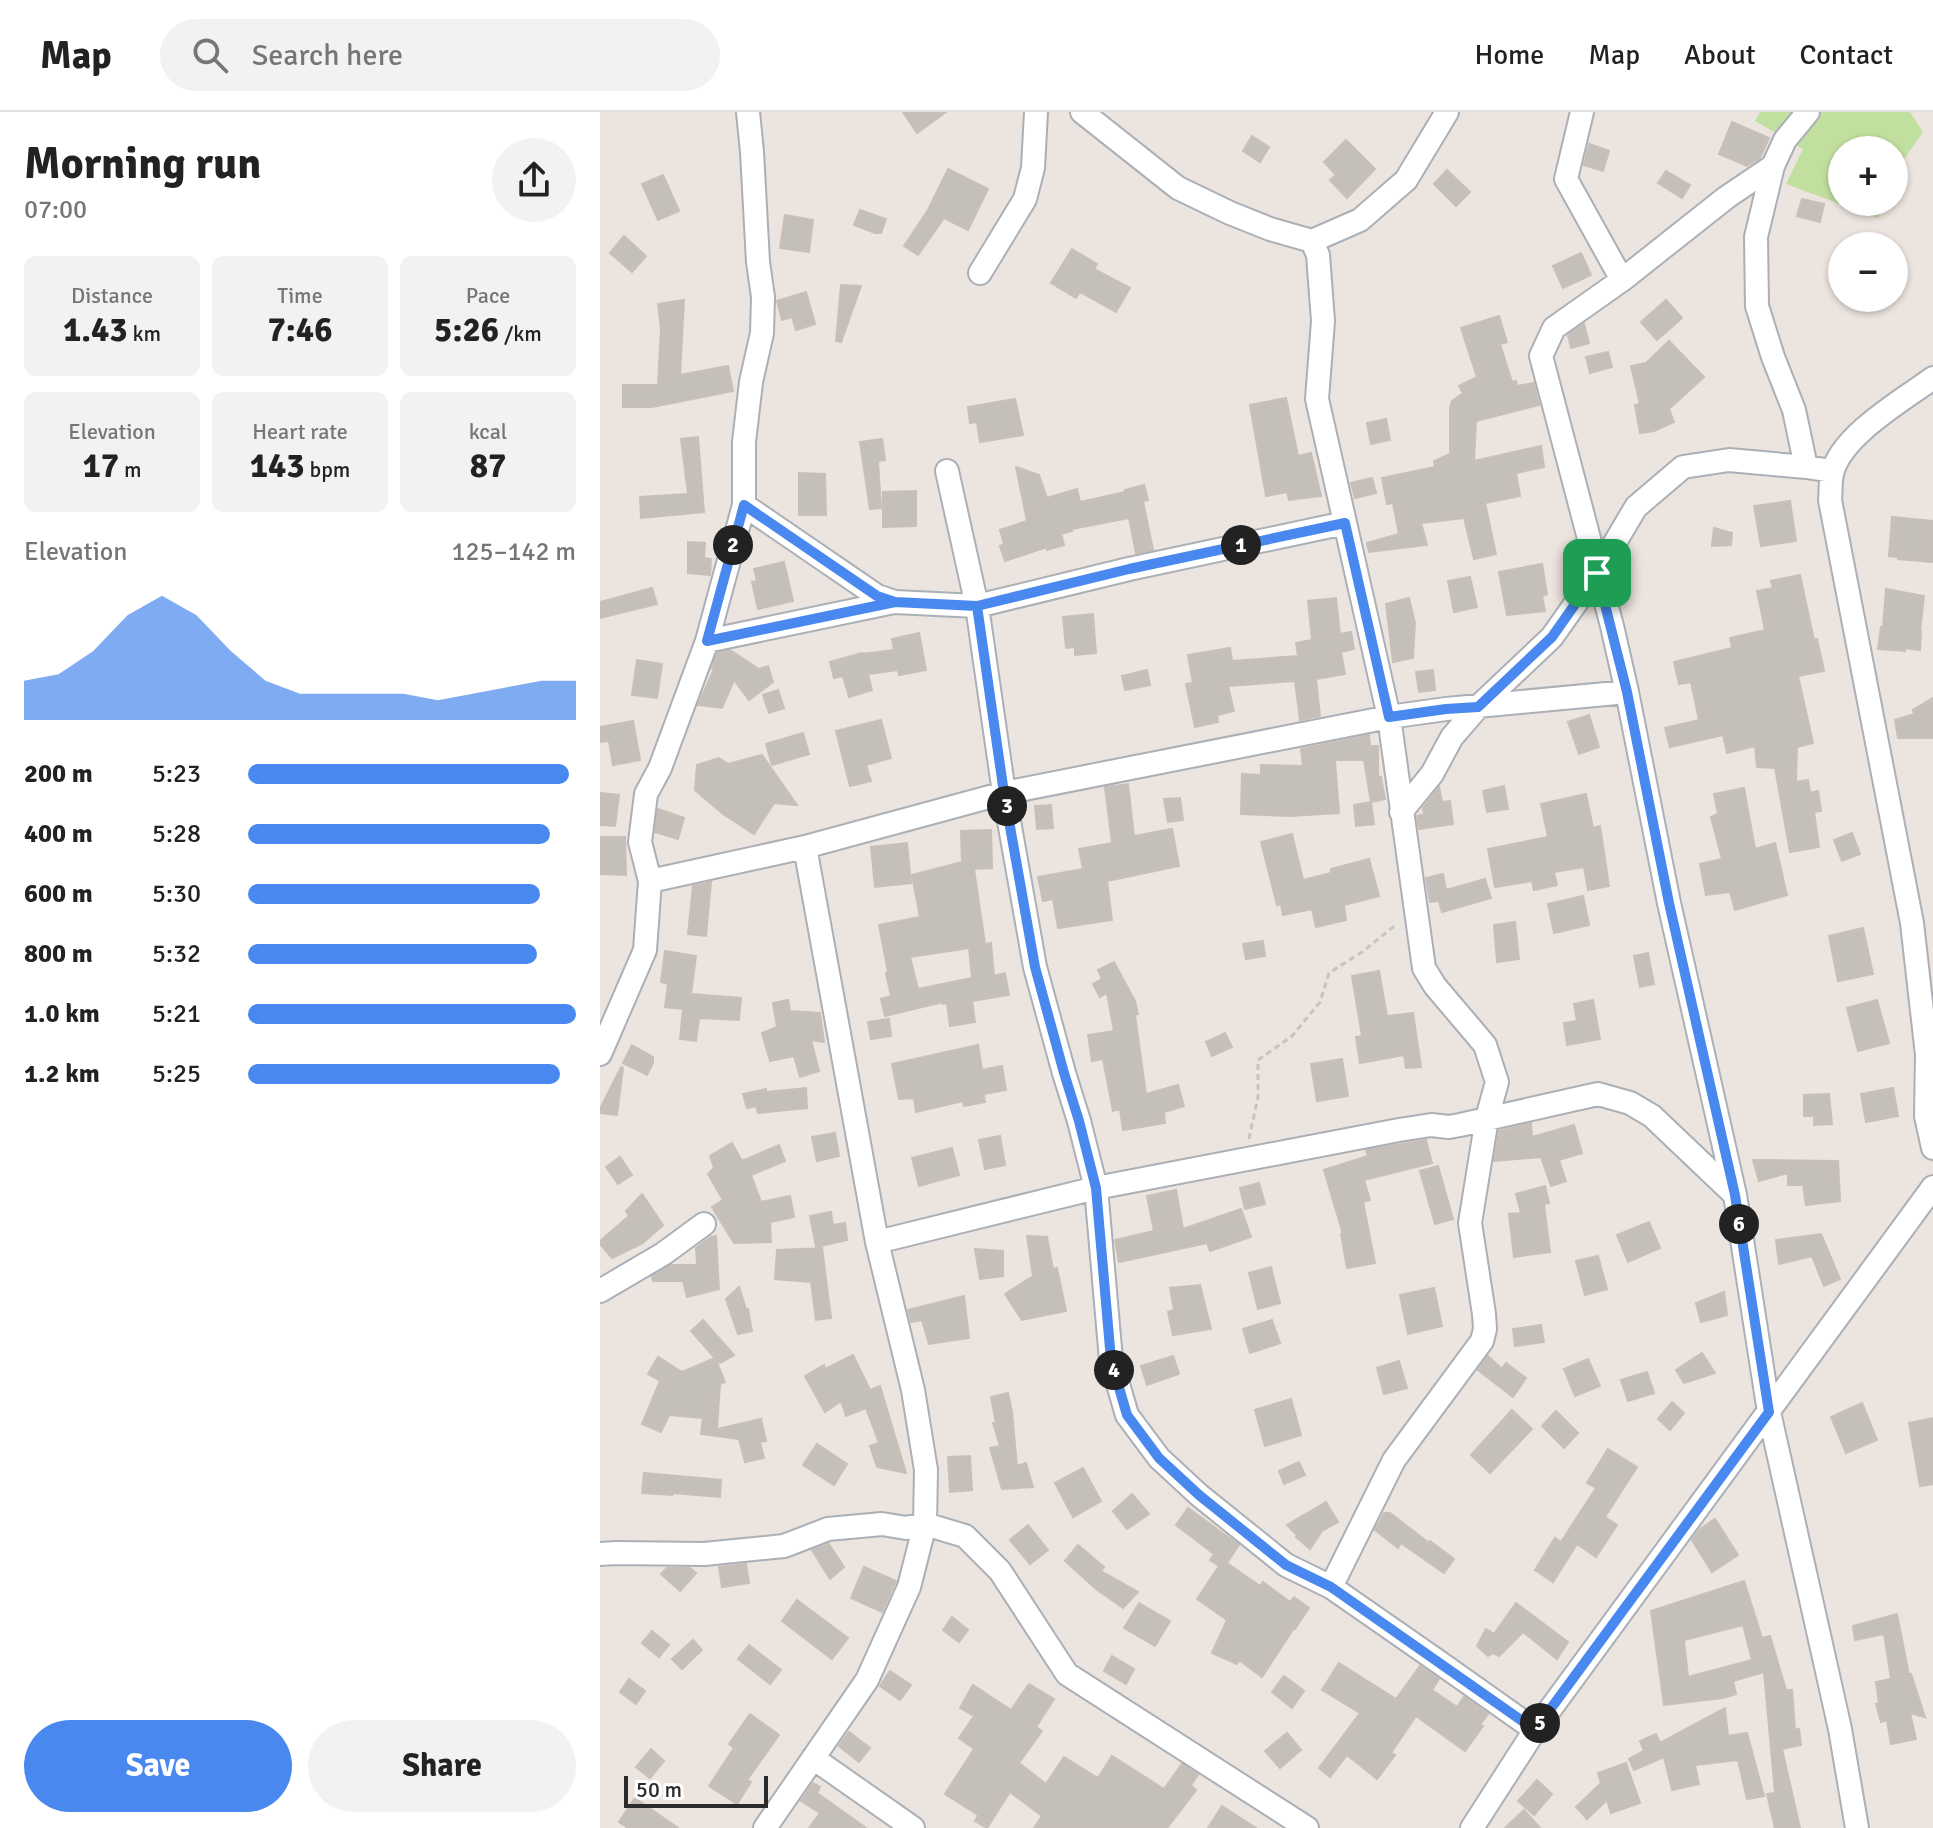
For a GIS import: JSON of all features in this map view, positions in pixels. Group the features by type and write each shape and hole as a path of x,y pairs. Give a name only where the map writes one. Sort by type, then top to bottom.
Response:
{"street":[{"path":"600,1054 645,950 650,881 640,842 646,794 660,768 707,641 744,505 744,442 751,382 762,333 763,297 748,112"},
{"path":"980,273 1025,199 1033,168 1036,112"},
{"path":"1082,112 1178,188 1256,223 1312,241 1360,220 1406,180 1447,112"},
{"path":"1582,112 1566,179 1622,280"},
{"path":"1806,467 1794,410 1757,306 1756,237 1773,166 1785,140 1808,112"},
{"path":"1773,166 1727,197 1622,280 1554,328 1541,356 1627,692 1669,903 1735,1195 1769,1412 1840,1729 1857,1828"},
{"path":"1312,241 1318,255 1323,321 1317,399 1389,717 1424,968 1435,986 1485,1045 1497,1082 1487,1118 1470,1223 1484,1314 1482,1341 1394,1460 1331,1587"},
{"path":"1933,378 1874,419 1846,447 1832,471 1830,500 1912,923 1930,1054 1926,1116 1933,1148"},
{"path":"1401,812 1432,774 1452,737 1478,707 1552,637 1597,573 1636,507 1683,467 1729,460 1832,471"},
{"path":"947,471 977,606 1004,793 1035,967 1096,1188 1111,1360 1127,1415 1159,1458 1199,1495 1286,1565 1331,1587 1535,1730"},
{"path":"744,505 877,596 895,602"},
{"path":"707,641 895,602 977,606 1129,569 1345,523"},
{"path":"650,881 805,847 1004,793 1389,717 1627,692"},
{"path":"765,1828 867,1680 909,1587 925,1524 926,1470 913,1390 877,1242 805,847"},
{"path":"877,1242 1096,1188 1431,1125 1449,1127 1598,1094 1630,1103 1652,1116 1735,1195"},
{"path":"1472,1828 1535,1730 1933,1187"},
{"path":"600,1291 663,1254 704,1224"},
{"path":"600,1554 704,1554 784,1546 828,1529 882,1524 906,1528 925,1524 965,1536 1000,1571 1067,1674 1307,1828"},
{"path":"813,1758 913,1828"}],"path":[{"path":"1245,1158 1258,1097 1258,1060 1292,1036 1320,1002 1329,973 1415,911"}],"green space":[{"path":"1760,112 1910,112 1923,132 1908,153 1908,136 1828,136 1828,200 1786,184 1803,149 1755,121"}],"building":[{"path":"903,112 946,112 917,133"},
{"path":"1732,122 1769,138 1760,158 1747,166 1719,154"},
{"path":"1252,136 1269,147 1260,162 1243,151"},
{"path":"1346,140 1375,169 1347,198 1330,180 1336,175 1324,162"},
{"path":"1589,144 1609,151 1603,171 1584,165"},
{"path":"948,169 988,189 968,230 944,218 918,255 904,246 928,210"},
{"path":"1447,170 1470,192 1456,206 1434,184"},
{"path":"1666,171 1690,185 1682,198 1658,183"},
{"path":"663,175 679,211 658,220 642,184"},
{"path":"1802,199 1824,204 1820,222 1797,216"},
{"path":"860,210 886,219 881,233 854,225"},
{"path":"785,215 813,220 809,252 780,248"},
{"path":"624,236 646,256 632,272 610,253"},
{"path":"1072,249 1097,264 1094,269 1130,288 1116,312 1080,292 1076,298 1051,283"},
{"path":"1581,253 1591,275 1563,288 1553,266"},
{"path":"841,285 861,286 841,342 836,341"},
{"path":"806,292 815,324 796,330 792,317 782,320 777,301"},
{"path":"684,300 680,375 728,366 733,391 652,407 623,407 623,385 658,385 661,329 658,304"},
{"path":"1666,300 1682,318 1657,340 1641,322"},
{"path":"1499,316 1507,342 1500,344 1512,382 1516,381 1517,386 1534,383 1539,405 1476,421 1474,461 1541,446 1544,467 1516,473 1520,496 1485,503 1496,554 1474,559 1464,518 1421,523 1427,545 1369,552 1367,543 1399,534 1393,503 1387,504 1382,478 1435,467 1434,461 1450,454 1452,401 1463,393 1459,386 1477,377 1461,328"},
{"path":"1584,324 1589,343 1571,348 1568,335"},
{"path":"1669,341 1704,377 1669,409 1674,422 1654,431 1640,433 1635,405 1640,404 1631,366 1646,363"},
{"path":"1608,352 1612,367 1590,373 1586,357"},
{"path":"1286,398 1298,456 1311,453 1321,496 1289,500 1287,492 1266,496 1250,405"},
{"path":"1015,399 1023,435 980,442 977,422 970,423 968,407"},
{"path":"1386,419 1390,440 1371,444 1367,423"},
{"path":"698,437 704,512 641,518 640,497 688,494 681,439"},
{"path":"882,439 885,460 878,461 881,508 870,509 860,442"},
{"path":"1016,467 1039,475 1047,498 1077,489 1080,502 1144,485 1148,500 1143,501 1153,550 1136,553 1129,518 1072,529 1061,534 1064,545 1047,550 1047,547 1005,561 1000,546 1004,544 1000,530 1027,521"},
{"path":"799,473 825,474 826,515 799,515"},
{"path":"1372,478 1376,493 1355,498 1351,483"},
{"path":"916,491 916,526 883,527 883,492"},
{"path":"1790,501 1796,541 1761,546 1754,506"},
{"path":"1892,517 1933,521 1933,562 1889,556"},
{"path":"1714,528 1732,533 1731,545 1712,546"},
{"path":"688,542 705,543 704,558 711,559 710,575 688,573"},
{"path":"784,562 793,601 758,609 752,582 757,581 754,569"},
{"path":"1542,564 1547,594 1542,596 1545,611 1507,615 1499,572"},
{"path":"1800,575 1824,671 1798,676 1813,743 1797,747 1796,782 1808,780 1810,793 1818,791 1821,811 1814,812 1819,847 1790,852 1775,768 1757,767 1755,746 1727,753 1723,735 1670,747 1665,728 1699,720 1691,682 1679,684 1674,662 1732,648 1730,638 1765,630 1757,591 1773,588 1771,581"},
{"path":"1470,577 1477,607 1454,612 1448,581"},
{"path":"652,588 657,604 600,618 600,602"},
{"path":"1886,589 1924,596 1920,650 1878,649"},
{"path":"1336,598 1340,634 1351,632 1354,649 1341,652 1345,674 1316,679 1320,716 1300,720 1295,681 1228,686 1234,711 1217,715 1218,722 1195,727 1186,684 1193,683 1188,655 1230,648 1232,661 1298,656 1296,643 1312,640 1308,601"},
{"path":"1409,598 1415,623 1413,658 1393,662 1386,604"},
{"path":"1093,614 1096,653 1075,655 1075,647 1066,648 1063,617"},
{"path":"919,633 926,670 899,675 898,670 868,674 872,690 849,697 843,676 834,678 830,662 862,653 894,650 892,639"},
{"path":"730,650 759,669 768,666 773,682 749,700 734,680 722,708 698,705 714,669 717,653"},
{"path":"637,660 662,664 657,698 632,695"},
{"path":"1147,670 1150,685 1125,690 1122,676"},
{"path":"1433,670 1435,690 1419,692 1416,672"},
{"path":"778,690 784,708 769,713 763,695"},
{"path":"1933,698 1933,738 1898,738 1895,720 1914,714 1913,710"},
{"path":"1589,715 1599,747 1579,754 1568,722"},
{"path":"881,720 891,758 866,765 871,781 850,786 836,731"},
{"path":"633,721 640,760 613,765 609,741 600,742 600,727"},
{"path":"803,733 809,754 772,765 766,744"},
{"path":"1369,735 1370,746 1378,746 1378,777 1381,777 1385,799 1371,802 1364,760 1335,760 1339,813 1290,816 1241,814 1242,774 1261,775 1261,765 1303,766 1301,749"},
{"path":"762,755 797,805 774,803 754,834 723,814 695,790 697,765 719,758 728,764"},
{"path":"1128,784 1134,836 1172,829 1179,866 1107,881 1112,920 1058,928 1053,899 1043,901 1038,877 1083,869 1079,849 1112,843 1105,787"},
{"path":"1504,786 1508,809 1487,812 1483,791"},
{"path":"1439,787 1442,802 1450,801 1453,824 1419,829 1417,816 1424,814 1423,808"},
{"path":"1744,788 1755,849 1775,843 1787,895 1735,910 1730,892 1706,895 1700,864 1722,859 1711,817 1718,814 1714,794"},
{"path":"600,793 619,795 615,826 600,825"},
{"path":"1586,794 1593,828 1600,826 1609,886 1588,890 1584,867 1554,872 1557,885 1534,890 1532,881 1495,887 1488,849 1548,837 1541,804"},
{"path":"1180,798 1183,820 1168,822 1164,799"},
{"path":"1371,802 1374,824 1356,826 1354,805"},
{"path":"1051,805 1053,828 1037,829 1035,806"},
{"path":"658,809 684,818 678,839 655,832"},
{"path":"991,830 992,868 974,869 985,944 991,943 994,976 1005,973 1009,995 972,1001 975,1022 950,1026 947,1003 943,1002 885,1016 881,999 891,996 879,925 920,917 912,875 962,862 961,831","holes":["969,948 972,978 918,989 910,957"]},
{"path":"1852,833 1860,854 1842,861 1834,840"},
{"path":"1292,834 1303,880 1369,859 1379,896 1344,905 1346,920 1316,927 1312,909 1283,915 1281,904 1277,905 1261,842"},
{"path":"601,837 625,837 626,875 600,874"},
{"path":"907,843 911,883 875,887 871,847"},
{"path":"1443,874 1446,890 1485,879 1491,898 1442,912 1439,901 1430,902 1426,878"},
{"path":"711,882 706,936 688,934 693,886"},
{"path":"1583,896 1589,925 1554,933 1548,904"},
{"path":"1515,922 1519,959 1497,962 1494,925"},
{"path":"1863,928 1873,974 1838,981 1829,936"},
{"path":"1263,941 1265,956 1246,959 1243,944"},
{"path":"665,951 696,956 691,994 741,998 739,1020 699,1018 696,1041 680,1039 683,1009 665,1007 668,984 661,982"},
{"path":"1648,953 1654,984 1640,987 1634,956"},
{"path":"1114,962 1135,1001 1146,1094 1178,1085 1184,1106 1164,1112 1165,1123 1123,1130 1120,1109 1113,1111 1103,1059 1092,1061 1088,1035 1114,1031 1107,993 1100,997 1093,984 1102,979 1098,970"},
{"path":"1379,971 1387,1016 1413,1013 1421,1067 1406,1068 1404,1055 1360,1063 1356,1037 1362,1036 1352,976"},
{"path":"788,1000 790,1011 820,1013 824,1042 811,1040 819,1071 800,1077 794,1056 770,1061 762,1033 777,1027 773,1003"},
{"path":"1593,1000 1600,1039 1567,1045 1564,1023 1577,1021 1574,1004"},
{"path":"1877,1000 1889,1043 1858,1051 1847,1008"},
{"path":"889,1019 891,1036 871,1039 868,1022"},
{"path":"1225,1033 1232,1047 1212,1056 1206,1042"},
{"path":"632,1045 653,1057 647,1075 623,1063"},
{"path":"978,1045 982,1070 1002,1066 1006,1090 984,1094 985,1102 964,1106 963,1101 916,1112 914,1098 899,1099 892,1064"},
{"path":"1342,1059 1348,1096 1317,1101 1311,1064"},
{"path":"621,1067 617,1115 600,1113 600,1109"},
{"path":"806,1088 807,1108 758,1113 756,1106 747,1108 743,1094 766,1089 766,1092"},
{"path":"1893,1088 1898,1116 1866,1122 1861,1094"},
{"path":"1829,1094 1832,1124 1814,1125 1814,1116 1804,1116 1804,1095"},
{"path":"1531,1123 1532,1137 1574,1125 1582,1153 1559,1160 1566,1181 1551,1186 1541,1157 1494,1161 1499,1131"},
{"path":"835,1133 839,1156 817,1161 812,1137"},
{"path":"1000,1136 1005,1165 985,1169 979,1140"},
{"path":"1426,1140 1432,1163 1364,1180 1370,1200 1363,1202 1375,1263 1347,1268 1343,1234 1324,1170 1368,1156 1366,1150"},
{"path":"732,1143 742,1161 779,1145 785,1161 751,1175 761,1202 790,1196 794,1217 770,1222 771,1242 734,1243 712,1207 723,1200 708,1174 714,1168 710,1156"},
{"path":"952,1148 959,1175 919,1186 912,1158"},
{"path":"620,1157 632,1175 618,1184 606,1167"},
{"path":"1753,1160 1838,1161 1840,1201 1806,1205 1803,1185 1788,1185 1788,1173 1759,1181"},
{"path":"1438,1166 1453,1219 1435,1224 1420,1171"},
{"path":"1259,1183 1265,1204 1245,1209 1240,1188"},
{"path":"1545,1186 1549,1203 1544,1204 1550,1252 1514,1257 1509,1214 1521,1213 1516,1194"},
{"path":"1176,1190 1183,1229 1241,1209 1251,1237 1210,1251 1207,1243 1119,1262 1115,1240 1154,1231 1147,1196"},
{"path":"642,1194 663,1225 643,1243 612,1258 600,1241 629,1216 626,1211"},
{"path":"831,1212 833,1225 845,1223 847,1240 816,1247 810,1216"},
{"path":"1649,1222 1660,1248 1628,1262 1617,1235"},
{"path":"1821,1234 1840,1279 1824,1286 1812,1256 1779,1264 1776,1240"},
{"path":"716,1236 719,1289 687,1297 683,1281 653,1281 652,1276 671,1265 697,1265 696,1248"},
{"path":"1027,1236 1047,1237 1066,1311 1022,1320 1005,1294 1033,1276"},
{"path":"822,1248 831,1318 816,1320 811,1282 775,1279 777,1250"},
{"path":"975,1249 1003,1251 1003,1276 980,1279"},
{"path":"1598,1256 1607,1289 1585,1295 1576,1261"},
{"path":"1271,1267 1280,1303 1258,1309 1249,1273"},
{"path":"1200,1285 1211,1329 1173,1335 1168,1312 1174,1310 1170,1288"},
{"path":"739,1287 752,1331 738,1334 726,1299"},
{"path":"1434,1288 1442,1326 1408,1334 1400,1295"},
{"path":"1724,1292 1727,1315 1701,1322 1696,1303"},
{"path":"964,1296 969,1338 929,1344 922,1320 911,1322 908,1310"},
{"path":"703,1320 734,1355 720,1363 691,1331"},
{"path":"1272,1320 1280,1343 1250,1353 1243,1329"},
{"path":"1541,1325 1544,1342 1515,1346 1513,1329"},
{"path":"1702,1353 1715,1373 1684,1383 1676,1370"},
{"path":"853,1355 870,1390 880,1386 906,1473 877,1467 870,1446 879,1443 866,1408 846,1416 841,1401 825,1412 805,1376 824,1365 825,1369"},
{"path":"1173,1356 1179,1374 1147,1385 1141,1366"},
{"path":"1488,1356 1502,1369 1506,1363 1526,1378 1513,1397 1478,1370"},
{"path":"658,1357 682,1372 715,1358 725,1382 720,1384 717,1429 761,1419 766,1441 760,1442 764,1458 745,1462 739,1439 701,1434 703,1418 669,1415 661,1432 642,1424 660,1381 648,1374"},
{"path":"1588,1359 1600,1386 1575,1396 1564,1369"},
{"path":"1399,1361 1407,1388 1384,1394 1377,1368"},
{"path":"1647,1372 1654,1393 1628,1401 1621,1380"},
{"path":"1008,1393 1017,1466 1026,1463 1033,1487 1002,1489 990,1448 1000,1446 993,1423 996,1423 991,1397"},
{"path":"1291,1399 1301,1435 1265,1446 1255,1410"},
{"path":"1672,1402 1684,1413 1670,1430 1658,1419"},
{"path":"1862,1403 1877,1440 1846,1453 1831,1417"},
{"path":"1512,1410 1532,1429 1490,1473 1471,1455"},
{"path":"1556,1411 1578,1433 1564,1448 1542,1426"},
{"path":"1933,1418 1933,1484 1920,1486 1909,1423"},
{"path":"817,1444 847,1464 834,1485 803,1465"},
{"path":"1608,1449 1637,1467 1605,1517 1617,1525 1596,1557 1577,1544 1553,1582 1535,1570 1555,1538 1561,1542 1596,1488 1587,1483"},
{"path":"970,1456 972,1490 950,1492 948,1457"},
{"path":"1299,1462 1305,1475 1284,1484 1279,1471"},
{"path":"1083,1468 1101,1501 1073,1517 1055,1483"},
{"path":"644,1473 721,1480 720,1497 642,1493"},
{"path":"1132,1494 1149,1514 1127,1529 1113,1511"},
{"path":"1326,1502 1338,1522 1322,1531 1310,1549 1287,1525"},
{"path":"1188,1508 1239,1545 1227,1563 1260,1586 1263,1582 1290,1602 1294,1597 1309,1608 1262,1677 1239,1660 1237,1664 1212,1653 1227,1620 1197,1599 1219,1566 1210,1560 1214,1554 1176,1525"},
{"path":"1384,1513 1390,1513 1454,1559 1444,1573 1401,1543 1398,1548 1375,1530"},
{"path":"1715,1519 1738,1555 1712,1572 1692,1540 1700,1529"},
{"path":"1028,1525 1048,1550 1030,1564 1010,1540"},
{"path":"829,1544 844,1567 830,1579 812,1550"},
{"path":"1078,1545 1104,1567 1101,1571 1138,1592 1123,1608 1065,1561"},
{"path":"746,1564 749,1583 722,1587 719,1567"},
{"path":"864,1567 896,1581 882,1612 851,1598"},
{"path":"667,1568 690,1568 696,1573 680,1591 661,1574"},
{"path":"1744,1581 1762,1638 1770,1636 1786,1690 1792,1690 1795,1730 1799,1729 1801,1745 1782,1749 1800,1828 1775,1828 1767,1794 1775,1793 1764,1672 1733,1681 1736,1694 1664,1705 1651,1611","holes":["1743,1625 1752,1660 1688,1677 1684,1640"]},
{"path":"797,1600 848,1638 832,1659 782,1621"},
{"path":"1139,1603 1170,1621 1155,1646 1124,1628"},
{"path":"1516,1603 1568,1642 1557,1659 1523,1632 1499,1656 1493,1653 1488,1656 1477,1646 1486,1629 1494,1634"},
{"path":"1897,1614 1909,1675 1925,1717 1910,1713 1916,1739 1891,1744 1887,1720 1881,1722 1876,1704 1879,1703 1876,1682 1891,1679 1884,1634 1855,1640 1853,1626"},
{"path":"952,1617 968,1630 959,1642 943,1630"},
{"path":"652,1631 669,1645 659,1657 642,1643"},
{"path":"693,1640 702,1650 682,1669 672,1659"},
{"path":"749,1645 781,1670 770,1684 738,1659"},
{"path":"1112,1656 1134,1669 1126,1684 1104,1671"},
{"path":"1339,1663 1396,1699 1420,1666 1439,1679 1432,1690 1457,1707 1464,1697 1488,1714 1465,1751 1416,1716 1391,1753 1395,1755 1377,1779 1347,1755 1330,1777 1319,1768 1360,1713 1322,1690"},
{"path":"890,1671 911,1685 900,1700 880,1686"},
{"path":"1284,1676 1304,1691 1292,1708 1272,1692"},
{"path":"629,1679 645,1691 636,1704 620,1692"},
{"path":"1029,1684 1054,1699 1036,1727 1042,1731 1019,1763 1046,1784 1064,1757 1098,1778 1112,1756 1164,1789 1182,1764 1198,1775 1191,1785 1196,1790 1167,1828 1034,1828 1042,1816 1010,1792 987,1828 975,1821 978,1815 945,1794 974,1749 959,1738 974,1716 960,1708 973,1685 1011,1710"},
{"path":"1725,1708 1728,1736 1747,1733 1764,1796 1747,1799 1738,1760 1695,1765 1699,1784 1672,1790 1664,1757 1634,1770 1629,1759 1644,1751 1640,1741 1656,1734 1660,1743"},
{"path":"750,1714 779,1735 747,1780 751,1782 737,1804 709,1786 734,1748 729,1744"},
{"path":"849,1732 870,1748 859,1762 839,1746"},
{"path":"1287,1733 1301,1750 1280,1768 1265,1751"},
{"path":"651,1749 664,1761 650,1778 636,1767"},
{"path":"1626,1763 1640,1803 1611,1813 1607,1800 1587,1819 1576,1807 1601,1783 1598,1773"},
{"path":"1537,1780 1552,1794 1534,1815 1518,1801"},
{"path":"813,1783 820,1787 817,1793 866,1828 809,1828 820,1813 801,1801"},
{"path":"635,1798 678,1828 628,1828 619,1822"},
{"path":"1222,1806 1256,1828 1208,1828"},
{"path":"1524,1810 1540,1828 1505,1828"}],"route":[{"path":"1597,573 1552,637 1478,707 1389,717 1345,523 1129,569 977,606 895,602 877,596 744,505 707,641 895,602 977,606 1004,793 1035,967 1096,1188 1111,1360 1127,1415 1159,1458 1199,1495 1286,1565 1331,1587 1535,1730 1769,1412 1735,1195 1669,903 1627,692 1597,573"}]}
